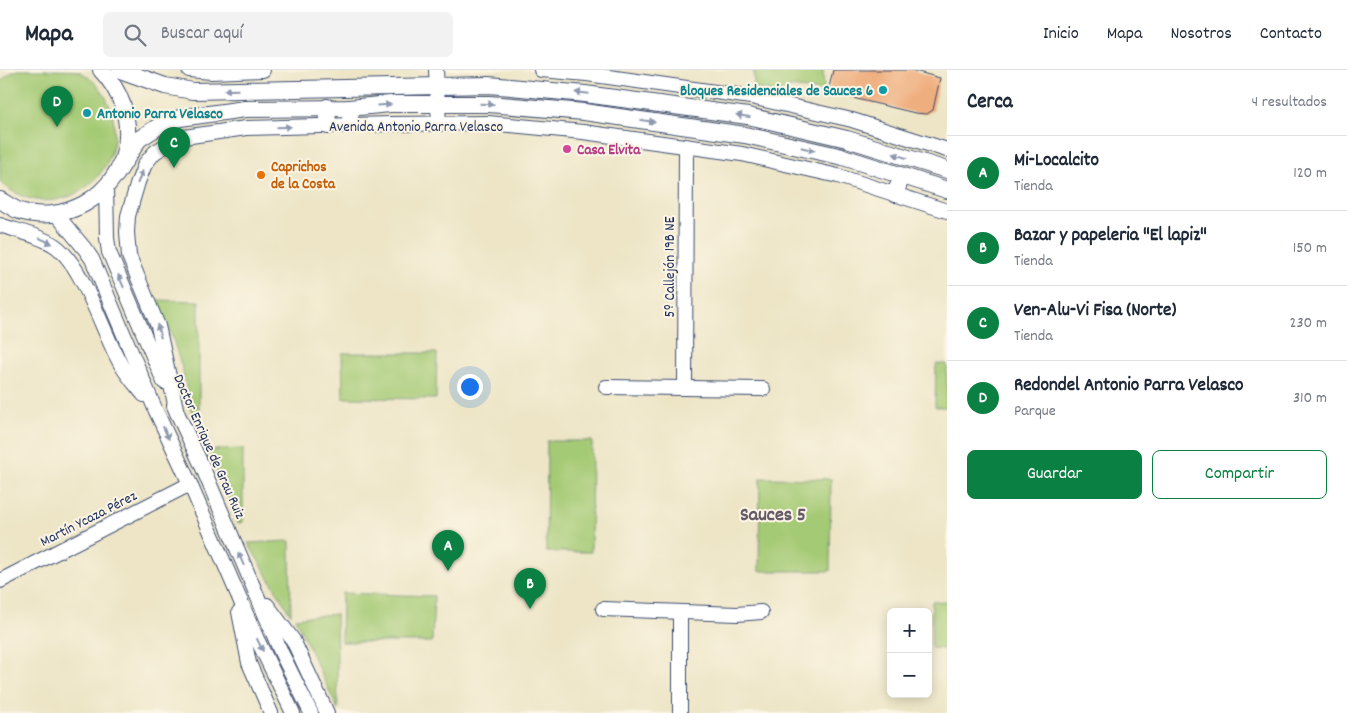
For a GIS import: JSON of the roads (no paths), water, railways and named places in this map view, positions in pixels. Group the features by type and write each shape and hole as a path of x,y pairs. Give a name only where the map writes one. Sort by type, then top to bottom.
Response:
{"main road":[{"path":"0,204 17,210 45,215 56,214 73,210 97,196 111,181 126,148 127,120 119,93 101,70"},
{"path":"120,70 165,86 193,90 437,78 585,94 748,116 847,139 947,170"},
{"name":"Avenida Antonio Parra Velasco","path":"111,181 140,139 159,126 180,118 245,109 349,108 390,104 489,104 584,112 745,135 843,157 947,190"},
{"path":"327,107 328,126"},
{"path":"349,108 351,125"},
{"path":"895,194 902,176"},
{"path":"0,200 17,210"}],"street":[{"path":"189,70 211,72 262,70"},
{"path":"541,70 587,74 751,97 852,120 947,150"},
{"path":"437,78 439,124"},
{"name":"Avenida Antonio Parra Velasco","path":"177,413 158,326 129,256 127,245 128,216 145,164 155,152 184,137 246,128 351,125 488,123 536,127 686,146 761,158 838,176 947,211"},
{"name":"5º Callejón 19B NE","path":"685,388 686,146"},
{"name":"Doctor Enrique de Grau Ruiz","path":"111,181 106,238 109,252 281,652 311,713"},
{"path":"56,214 92,259 156,411 190,484 257,639 293,713"},
{"path":"0,224 43,240 64,253 78,272 119,363 156,411"},
{"path":"606,387 763,389"},
{"name":"Martín Ycaza Pérez","path":"0,580 190,484"},
{"path":"253,586 293,640 327,713"},
{"path":"234,587 248,663 271,713"},
{"path":"603,610 737,614 761,612"},
{"path":"680,613 680,713"}],"place":[{"name":"Bloques Residenciales de Sauces 6","path":"883,90"},
{"name":"Antonio Parra Velasco","path":"87,113"},
{"name":"Redondel Antonio Parra Velasco","path":"57,127"},
{"name":"Casa Elvita","path":"567,149"},
{"name":"Ven-Alu-Vi Fisa (Norte)","path":"174,168"},
{"name":"Caprichos de la Costa","path":"261,175"},
{"name":"Mi-Localcito","path":"448,571"},
{"name":"Bazar y papeleria \"El lapiz\"","path":"530,609"}],"district":[{"name":"Sauces 5","path":"773,513"}]}
